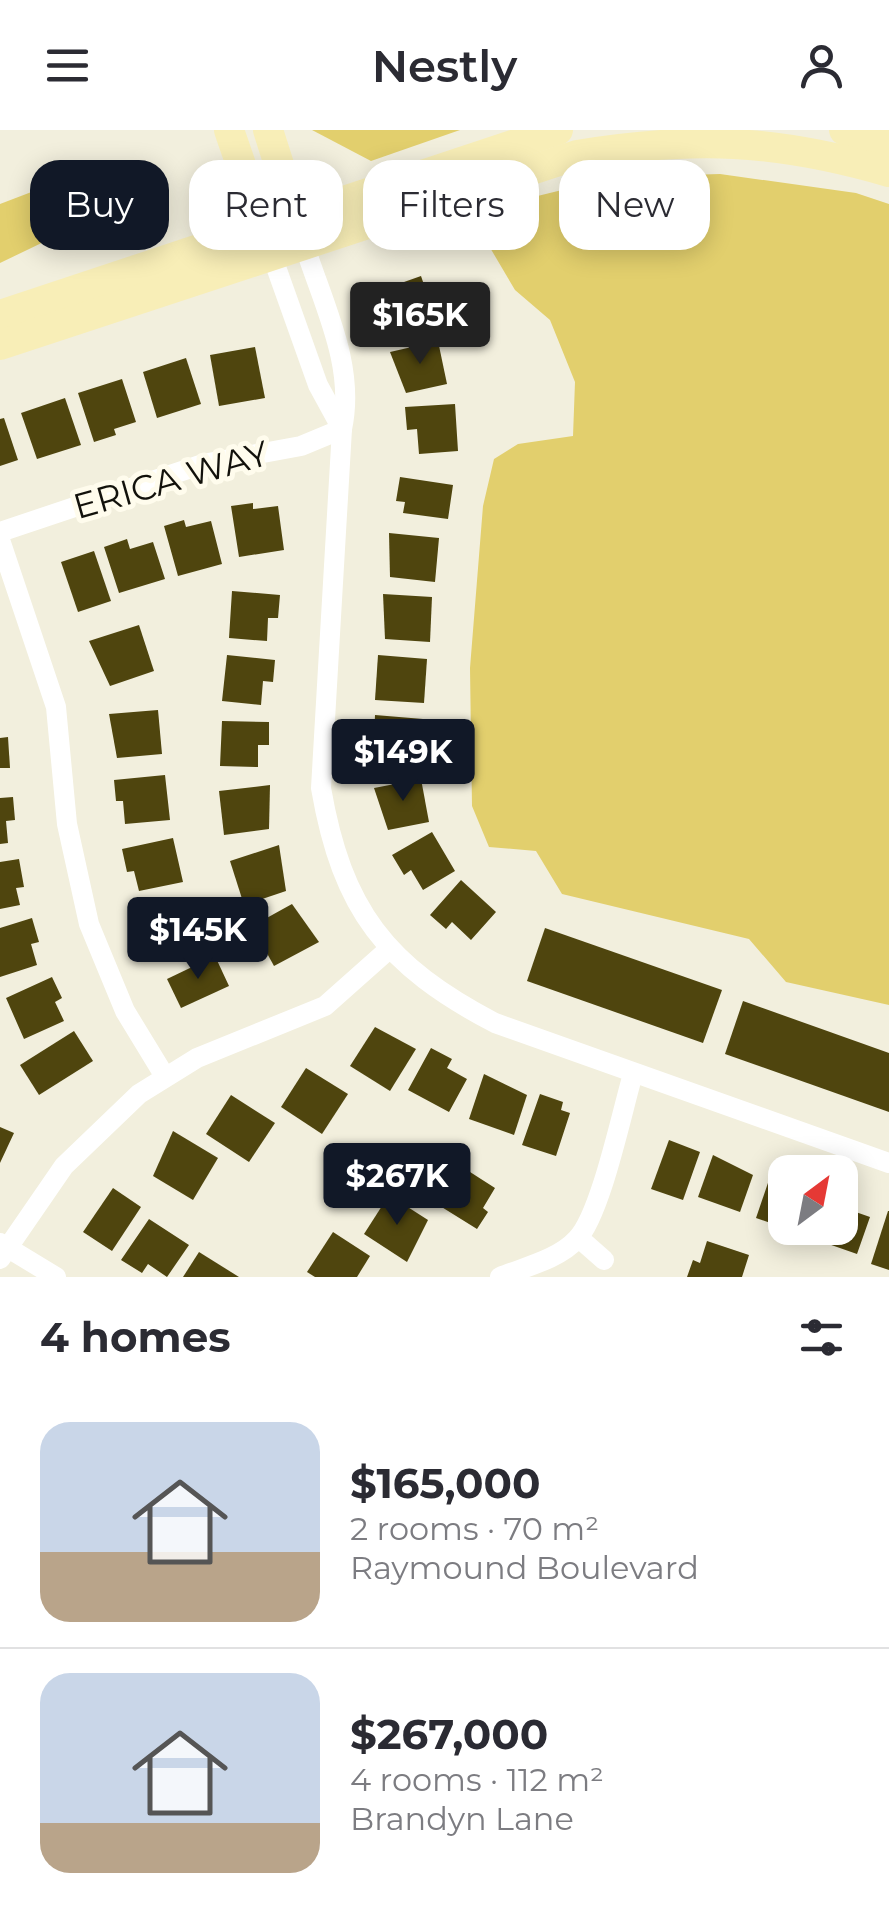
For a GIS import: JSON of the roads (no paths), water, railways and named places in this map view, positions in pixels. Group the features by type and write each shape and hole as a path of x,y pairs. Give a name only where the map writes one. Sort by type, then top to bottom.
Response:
{"street":[{"path":"229,130 239,160"},
{"path":"268,130 278,160"},
{"path":"343,212 558,130"},
{"path":"844,130 889,144"},
{"path":"343,217 577,155 658,142 782,147 889,172"},
{"path":"0,315 231,250"},
{"path":"0,345 241,250"},
{"path":"270,250 318,385 342,429"},
{"path":"307,250 346,376 322,788 345,880 388,950 439,992 494,1024 889,1163"},
{"name":"ERICA WAY","path":"0,536 203,464 301,446 342,429"},
{"path":"0,536 56,707 68,824 89,924 125,1011 164,1075"},
{"path":"56,1277 3,1250 84,1143 164,1075 325,1006 388,950"},
{"path":"500,1277 558,1253 579,1238 598,1194 633,1074"},
{"path":"579,1238 604,1260"}]}
